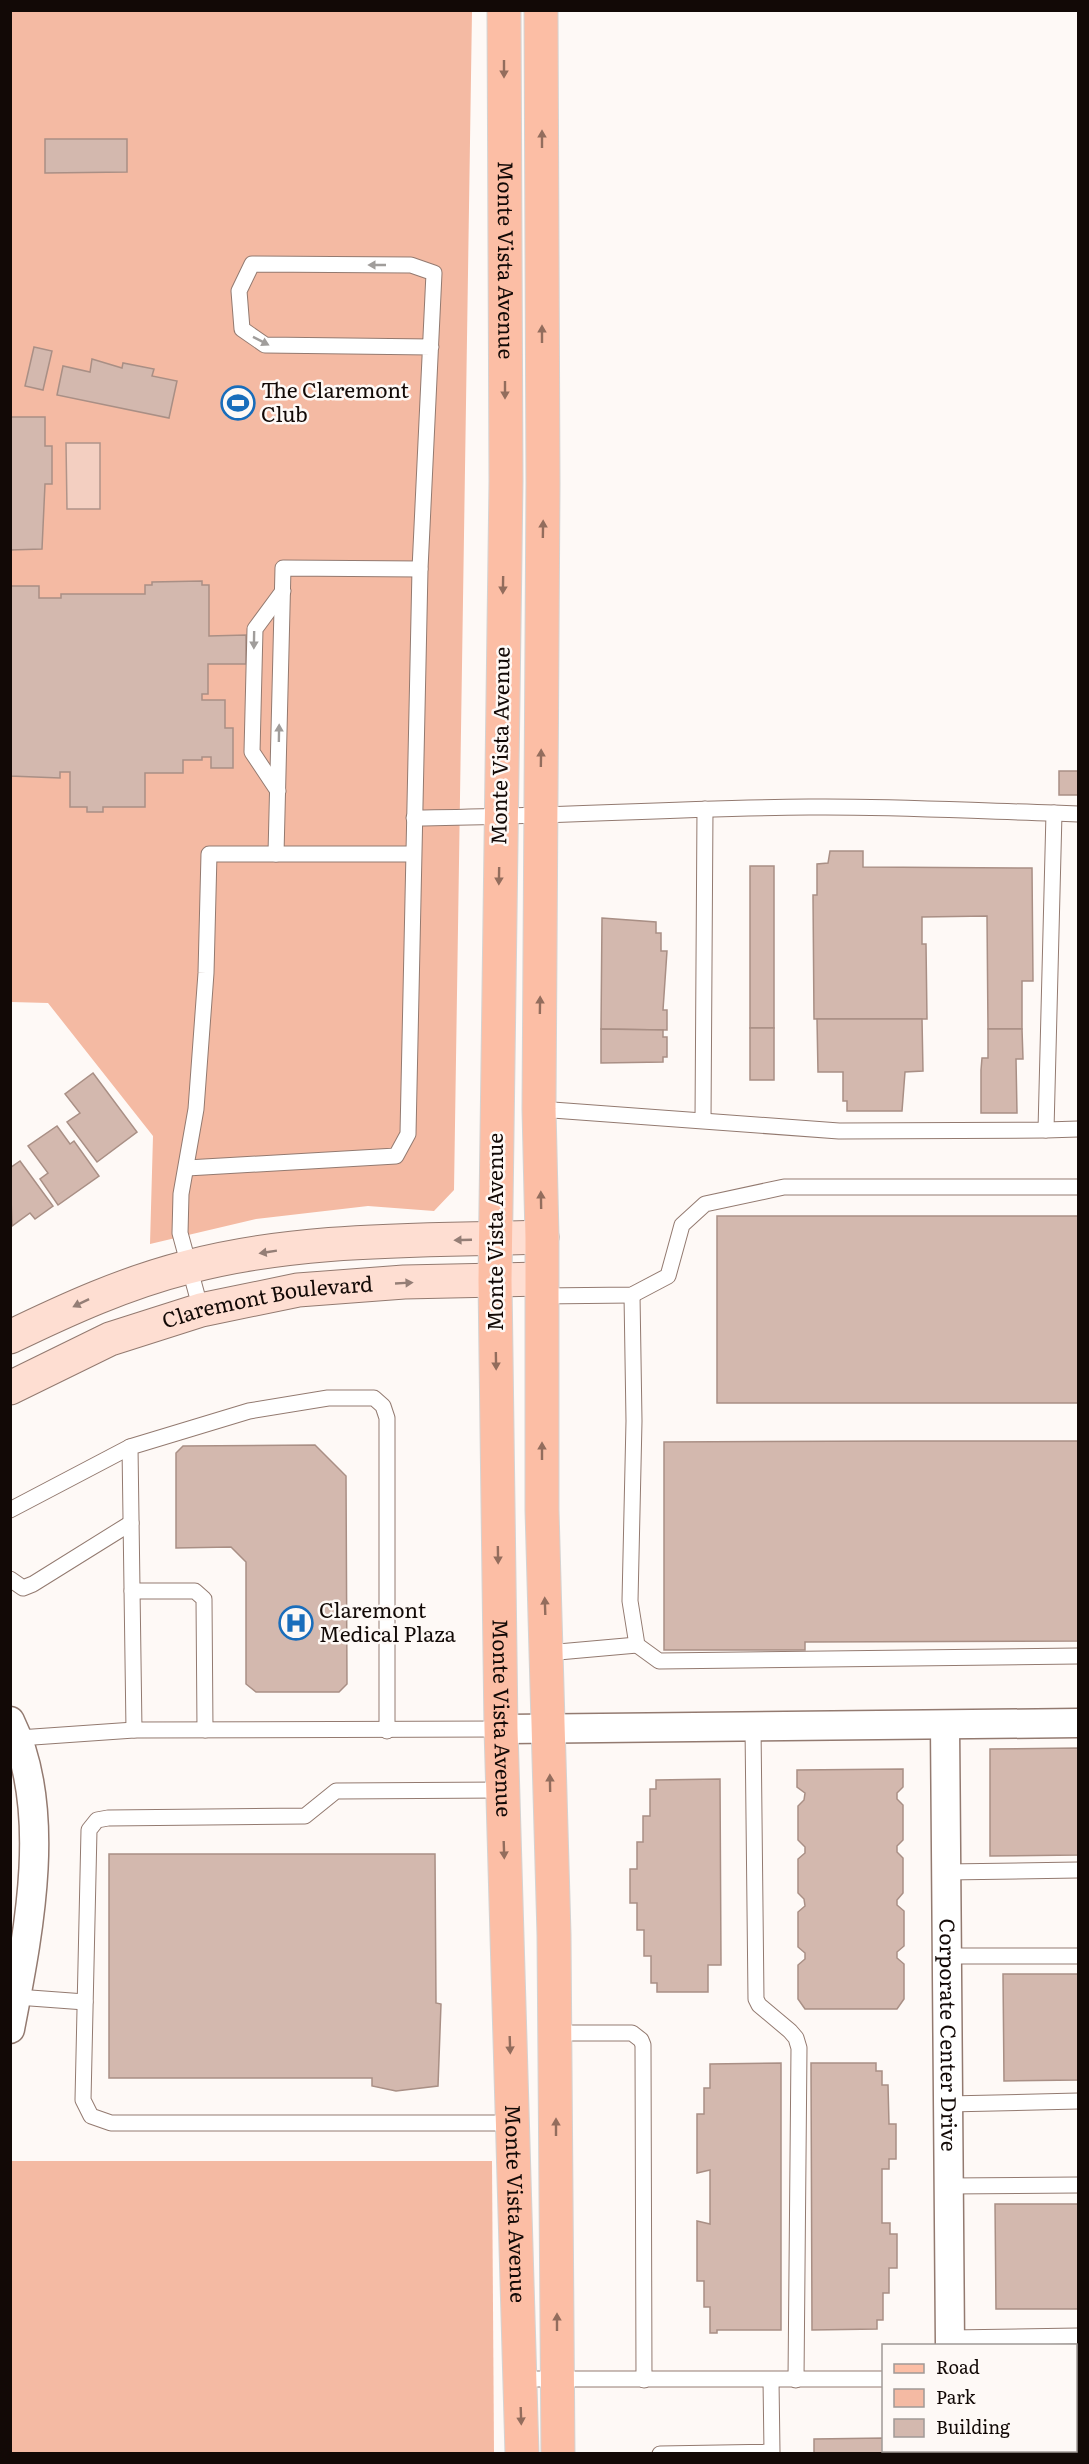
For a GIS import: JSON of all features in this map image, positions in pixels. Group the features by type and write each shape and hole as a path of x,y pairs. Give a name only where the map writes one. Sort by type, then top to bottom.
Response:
{"main road":[{"name":"Monte Vista Avenue","path":"504,10 506,481 495,1280 502,1790 522,2454"},
{"name":"Monte Vista Avenue","path":"541,10 543,483 539,1109 542,1237 542,1510 555,2033 558,2454"},
{"name":"Claremont Boulevard","path":"10,1337 96,1296 189,1266 274,1251 542,1237"},
{"name":"Claremont Boulevard","path":"10,1388 110,1339 201,1310 298,1290 405,1282 495,1280 541,1288"}],"street":[{"path":"501,1729 1078,1723"},
{"name":"Corporate Center Drive","path":"945,1725 950,2342"},
{"path":"10,2029 30,1910 36,1824 15,1730"}],"lane":[{"path":"187,1168 396,1156 408,1134 420,569 431,347 434,273 411,265 252,264 238,291 242,329 265,345 431,347"},
{"path":"276,854 283,568 420,569"},
{"path":"278,791 252,752 255,629 283,591"},
{"path":"254,684 280,684"},
{"path":"414,818 540,817 705,808 812,807 1078,814"},
{"path":"703,1120 705,808"},
{"path":"1046,1130 1054,813"},
{"path":"201,1310 180,1233 181,1194 196,1109 206,973 209,854 413,854"},
{"path":"539,1109 838,1131 1078,1129"},
{"path":"541,1288 632,1295 668,1276 682,1225 705,1204 784,1187 1078,1187"},
{"path":"632,1295 634,1421 630,1601 637,1645"},
{"path":"10,1510 130,1447 249,1411 328,1398 374,1398 383,1406 388,1434 387,1731"},
{"path":"130,1447 134,1730"},
{"path":"10,1579 23,1588 33,1584 131,1523"},
{"path":"132,1591 195,1591 204,1599 205,1730"},
{"path":"547,1653 637,1645 659,1661 1078,1656"},
{"path":"753,1726 756,1999 759,2006 796,2038 799,2048 796,2380"},
{"path":"15,1730 501,1729"},
{"path":"502,1790 336,1791 305,1816 97,1820 89,1830 83,2100 91,2116 111,2122 512,2123"},
{"path":"946,1872 1078,1870"},
{"path":"947,1956 1078,1956"},
{"path":"17,1997 85,2002"},
{"path":"555,2033 632,2033 641,2040 643,2045 644,2380"},
{"path":"948,2104 1078,2102"},
{"path":"949,2186 1078,2185"},
{"path":"950,2342 1078,2336"},
{"path":"520,2379 882,2379"},
{"path":"660,2454 772,2453 771,2380"}],"green space":[{"name":"The Claremont Club","path":"11,11 472,11 454,1190 434,1211 368,1206 256,1219 150,1244 153,1136 48,1003 11,1002"},
{"path":"11,2161 492,2161 494,2453 11,2453"}],"shaded area":[{"path":"66,443 100,443 100,509 67,509"}],"building":[{"path":"45,139 127,139 127,172 45,173"},
{"path":"34,347 52,351 43,390 25,386"},
{"path":"92,359 122,368 123,363 154,369 152,376 177,381 169,418 57,395 63,366 90,372"},
{"path":"10,417 45,417 45,446 52,446 52,484 45,484 42,549 10,550"},
{"path":"202,581 202,585 209,585 209,636 246,635 246,664 208,664 208,694 202,694 202,700 225,700 225,728 233,728 233,768 211,768 211,757 202,757 202,760 183,760 183,773 145,773 145,807 103,807 103,812 87,812 87,807 70,807 70,772 60,772 60,778 10,776 10,586 39,586 39,598 61,598 61,594 145,594 145,585 152,585 152,582"},
{"path":"1059,771 1078,771 1078,795 1059,795"},
{"path":"830,851 863,851 863,867 1032,868 1033,981 1022,981 1022,1029 988,1029 987,916 922,917 922,944 926,944 927,1019 814,1019 813,895 817,895 817,864 828,863"},
{"path":"750,866 774,866 774,1028 750,1028"},
{"path":"602,918 656,922 656,933 661,933 661,951 667,951 663,1010 667,1010 667,1030 601,1029"},
{"path":"817,1019 922,1019 923,1071 905,1072 902,1111 847,1111 847,1101 843,1101 843,1072 818,1072"},
{"path":"750,1028 774,1028 774,1080 750,1080"},
{"path":"601,1029 663,1030 663,1037 667,1037 667,1057 663,1057 663,1062 601,1063"},
{"path":"988,1029 1022,1029 1023,1059 1016,1059 1017,1113 981,1113 982,1058 988,1058"},
{"path":"93,1073 137,1132 97,1162 67,1122 80,1113 65,1094"},
{"path":"57,1126 70,1144 74,1141 99,1176 58,1205 40,1179 48,1173 28,1146"},
{"path":"20,1161 53,1206 35,1219 30,1213 12,1226 10,1168"},
{"path":"717,1216 1078,1216 1078,1403 717,1403"},
{"path":"1078,1441 1078,1641 805,1642 805,1650 664,1650 664,1442"},
{"name":"Claremont Medical Plaza","path":"315,1445 346,1476 347,1684 339,1692 256,1692 246,1684 246,1562 231,1547 176,1548 176,1453 183,1446"},
{"path":"1078,1748 1078,1855 990,1856 990,1749"},
{"path":"903,1769 903,1787 897,1793 897,1799 903,1805 903,1840 897,1846 897,1852 903,1858 903,1893 897,1900 897,1905 904,1911 904,1946 897,1952 897,1958 904,1964 904,1999 897,2009 805,2009 798,1999 798,1965 805,1959 805,1953 798,1947 798,1912 805,1906 804,1899 798,1893 798,1859 805,1853 805,1847 798,1840 798,1806 804,1800 805,1793 797,1787 797,1770"},
{"path":"720,1779 721,1965 708,1965 708,1992 657,1992 657,1983 651,1983 651,1956 644,1956 644,1930 637,1930 637,1903 630,1903 630,1869 637,1869 637,1842 643,1842 643,1816 650,1816 650,1789 656,1789 656,1780"},
{"path":"109,1854 435,1854 436,2003 441,2004 438,2086 396,2091 372,2086 372,2078 109,2078"},
{"path":"1003,1974 1078,1974 1078,2080 1004,2081"},
{"path":"781,2063 781,2330 717,2330 717,2333 710,2333 710,2307 704,2307 704,2281 697,2281 697,2221 710,2224 710,2170 697,2173 697,2114 704,2114 704,2088 710,2088 710,2064"},
{"path":"811,2063 876,2063 876,2071 882,2071 882,2085 888,2085 889,2124 896,2124 896,2159 889,2159 889,2169 882,2169 882,2223 890,2223 890,2234 897,2234 897,2268 889,2268 889,2293 883,2293 883,2320 877,2320 877,2329 812,2330"},
{"path":"995,2204 1078,2204 1078,2309 996,2309"},
{"path":"882,2438 882,2452 908,2452 908,2454 814,2454 814,2439"}],"place":[{"name":"The Claremont Club","path":"238,403"},
{"name":"Claremont Medical Plaza","path":"296,1623"}]}
